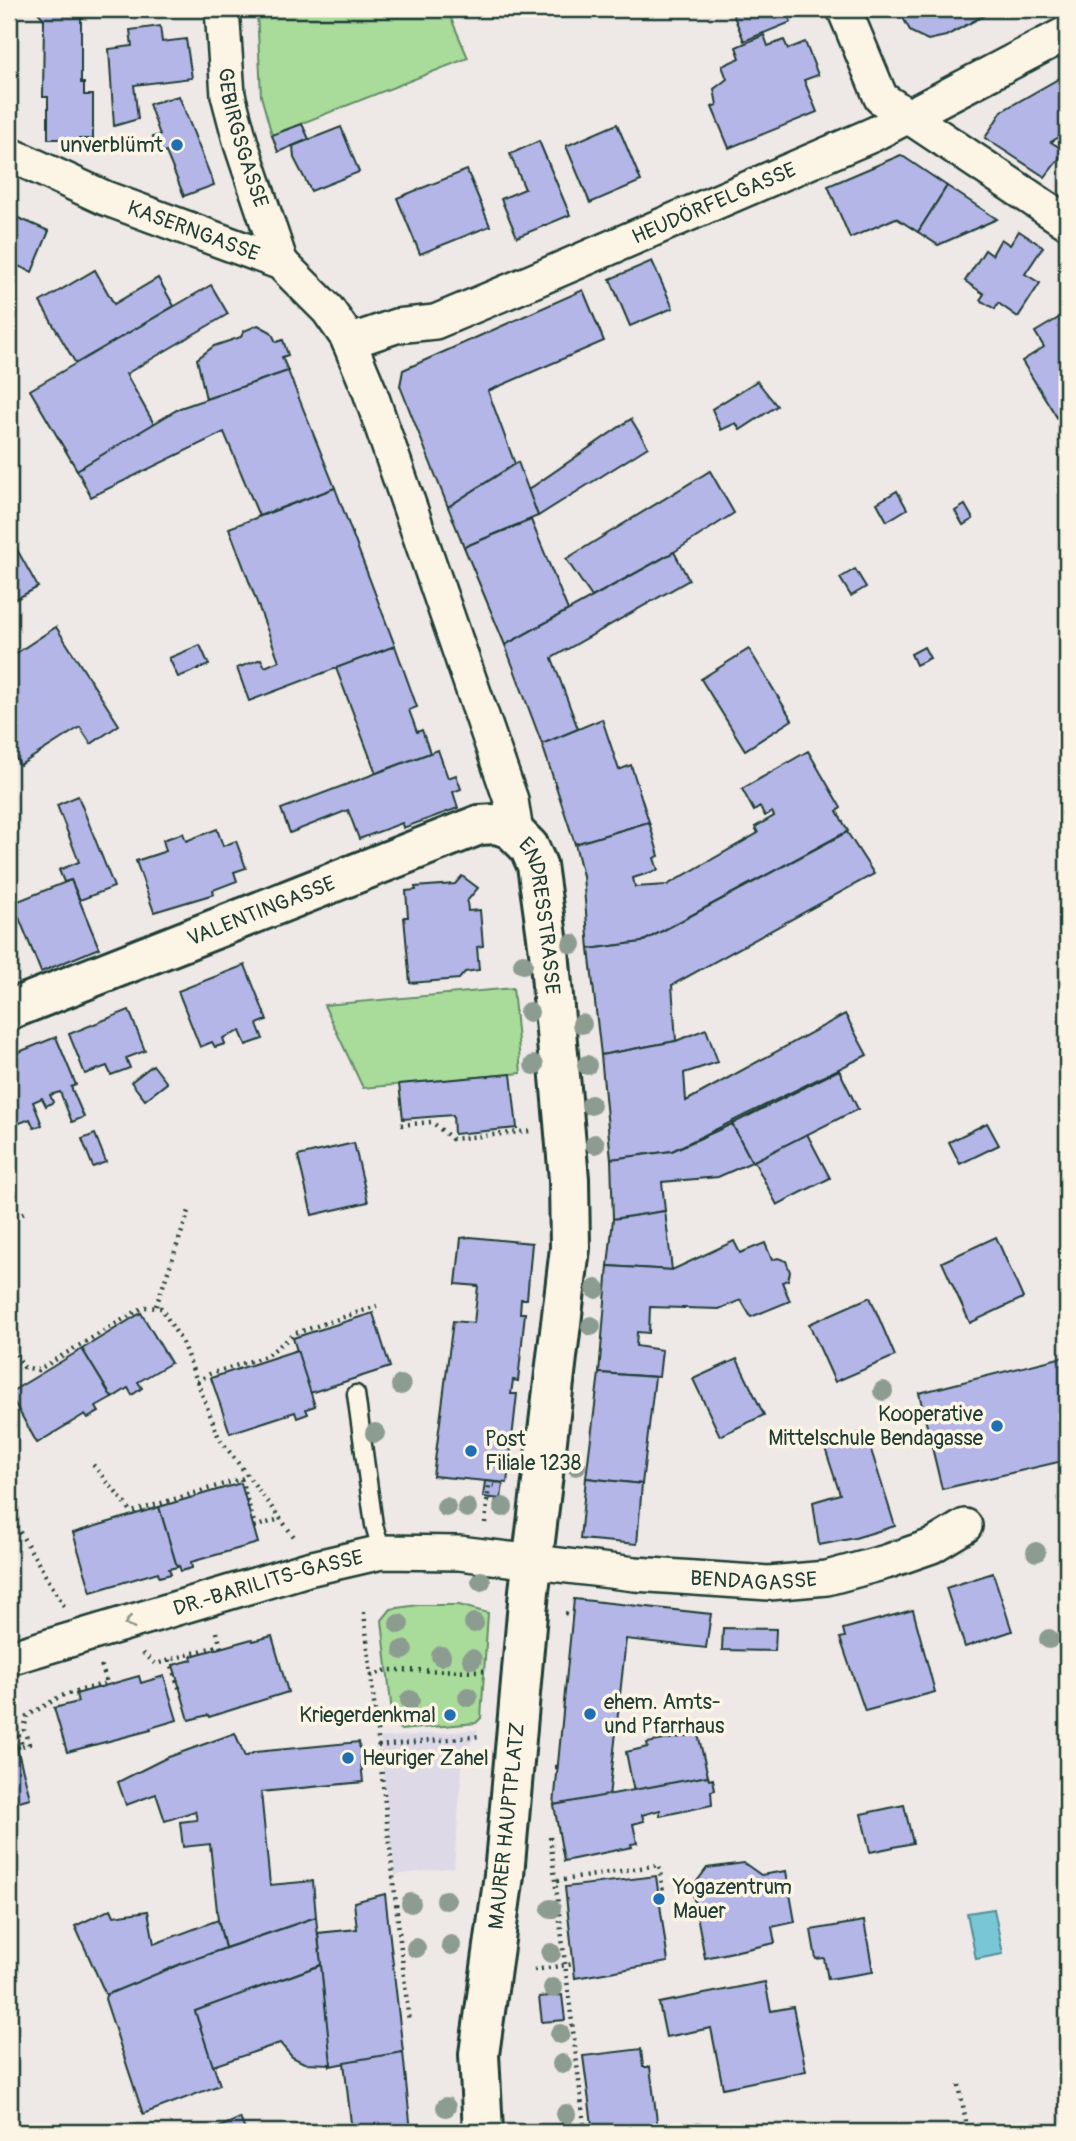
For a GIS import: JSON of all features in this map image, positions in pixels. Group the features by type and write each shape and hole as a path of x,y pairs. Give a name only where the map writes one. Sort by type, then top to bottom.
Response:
{"main road":[{"name":"VALENTINGASSE","path":"9,1010 480,825 497,824 516,832"},
{"name":"ENDRESSTRASSE","path":"516,832 529,847 537,865 549,951 569,1179 570,1248 537,1519"},
{"name":"MAURER HAUPTPLATZ","path":"483,2132 479,2054 504,1875 537,1519"}],"street":[{"name":"GEBIRGSGASSE","path":"222,9 228,96 241,144 281,263"},
{"path":"844,9 881,98 1067,222"},
{"name":"HEUDÖRFELGASSE","path":"349,342 396,326 435,322 862,139 1067,33"},
{"name":"KASERNGASSE","path":"9,154 106,198 281,263 315,295 349,342"},
{"name":"ENDRESSTRASSE","path":"349,342 391,449 511,800 516,832"},
{"name":"BENDAGASSE","path":"533,1562 769,1583 827,1578 886,1562 932,1546 965,1526"},
{"name":"DR.-BARILITS-GASSE","path":"9,1658 370,1554 459,1553 533,1562"}],"lane":[{"path":"356,1394 374,1525 370,1554"}],"path":[{"path":"401,1125 432,1122 452,1139 532,1131"},
{"path":"156,1306 189,1211"},
{"path":"9,1219 26,1212"},
{"path":"9,1342 24,1367 38,1370 141,1308 156,1306"},
{"path":"156,1306 168,1317 219,1438 301,1550"},
{"path":"197,1382 210,1374 266,1356 296,1333 377,1306"},
{"path":"93,1465 132,1512 247,1476"},
{"path":"241,1479 254,1527 280,1519"},
{"path":"485,1524 489,1485 497,1486"},
{"path":"488,1501 496,1502 496,1499"},
{"path":"9,1514 65,1607"},
{"path":"364,1612 409,2022"},
{"path":"565,1613 572,1615"},
{"path":"156,1664 181,1660 220,1644"},
{"path":"169,1660 181,1693"},
{"path":"9,1701 20,1746 29,1744 24,1730 27,1716 61,1696 107,1684 100,1661"},
{"path":"371,1676 387,1670 489,1671"},
{"path":"378,1746 481,1736"},
{"path":"550,1837 567,1965 584,2132"},
{"path":"557,1881 659,1865 664,1898 659,1899"},
{"path":"534,1970 574,1964"},
{"path":"959,2085 968,2132"}],"shaded area":[{"path":"478,1730 463,1757 454,1867 395,1875 380,1738"}],"green space":[{"path":"257,9 447,9 468,58 272,135 261,96"},
{"path":"513,988 521,1073 363,1088 324,1005"},
{"path":"418,1605 459,1605 488,1613 481,1718 476,1723 401,1730 393,1723 382,1620 391,1609"}],"water":[{"path":"994,1909 1003,1954 976,1959 967,1913"}],"building":[{"path":"35,9 81,9 81,83 84,83 84,95 93,95 93,139 48,139 48,97 43,97 44,19"},
{"path":"731,9 785,9 791,22 744,41"},
{"path":"898,9 996,9 946,36 928,40 911,32"},
{"path":"160,26 162,42 186,39 192,78 134,85 138,119 114,126 109,49 132,46 130,30"},
{"path":"764,35 768,46 784,40 788,49 805,42 818,75 804,80 817,112 729,148 712,107 717,105 714,89 727,79 722,66 740,58 736,47"},
{"path":"1067,74 1067,132 1051,142 1065,151 1045,177 985,138 1002,111"},
{"name":"unverblümt","path":"179,96 214,185 184,196 166,152 159,155 153,137 160,135 149,104"},
{"path":"302,124 309,139 278,152 272,135"},
{"path":"617,124 641,181 590,203 566,146"},
{"path":"341,127 359,172 311,191 294,158 293,146"},
{"path":"539,141 570,215 517,237 501,199 525,189 510,154"},
{"path":"901,155 947,186 918,232 896,218 850,238 828,186"},
{"path":"467,170 490,226 420,254 397,198"},
{"path":"947,186 997,219 938,245 918,232"},
{"path":"9,214 49,231 32,272 9,262"},
{"path":"1019,231 1043,247 1025,274 1040,283 1018,317 998,303 995,309 980,300 984,294 965,281 985,250 992,255 1001,239 1010,245"},
{"path":"652,261 673,308 630,326 610,279"},
{"path":"95,270 114,304 158,278 174,306 76,364 40,302"},
{"path":"211,285 228,314 126,374 154,424 77,470 30,390"},
{"path":"583,290 604,341 488,391 515,464 448,507 400,386 403,370"},
{"path":"1067,313 1067,413 1058,419 1022,361 1044,347 1035,332"},
{"path":"258,325 271,332 276,342 283,340 288,355 282,357 288,371 206,399 197,359 214,346 241,337 244,331"},
{"path":"288,371 335,488 259,516 224,432 91,497 77,470 180,408"},
{"path":"757,381 777,406 740,430 736,423 721,430 712,409"},
{"path":"631,419 648,447 538,516 528,490"},
{"path":"518,462 538,516 464,547 448,507"},
{"path":"710,471 734,513 674,552 592,597 566,559"},
{"path":"335,488 395,646 249,701 237,668 261,659 265,667 279,661 229,528"},
{"path":"897,491 907,509 887,521 877,503"},
{"path":"965,505 973,519 963,525 955,511"},
{"path":"531,520 568,610 505,645 464,547"},
{"path":"9,538 38,587 9,603"},
{"path":"674,552 689,580 552,658 578,729 542,744 505,645"},
{"path":"855,569 866,587 851,596 840,578"},
{"path":"56,627 119,725 91,744 80,727 20,765 9,747 9,658"},
{"path":"200,645 209,665 178,677 169,658"},
{"path":"395,646 417,707 409,710 417,732 422,730 430,753 376,773 336,668"},
{"path":"924,647 930,658 916,665 911,654"},
{"path":"749,649 792,720 745,750 701,679"},
{"path":"602,719 619,770 631,765 649,822 575,844 542,744"},
{"path":"438,750 448,778 456,775 461,789 453,792 458,808 403,828 402,823 359,839 348,810 290,833 281,809"},
{"path":"808,751 841,808 837,811 848,831 642,942 589,949 583,876 575,844 649,822 659,856 654,858 658,870 633,878 635,887 667,885 758,833 755,827 774,816 772,812 765,816 760,807 754,811 742,789"},
{"path":"78,796 114,887 80,900 71,880 64,882 59,870 79,862 57,805"},
{"path":"217,829 223,846 236,841 246,868 234,872 237,881 213,890 214,894 154,912 136,861 166,851 163,840 183,833 186,841"},
{"path":"847,832 874,874 672,985 676,1041 601,1055 589,949 642,942"},
{"path":"462,876 478,888 467,901 468,911 480,910 483,946 477,947 479,970 465,972 459,979 410,983 404,917 408,917 406,891 416,890 415,887 455,884"},
{"path":"71,880 99,948 41,972 13,903"},
{"path":"245,965 267,1020 257,1024 263,1039 246,1045 240,1031 223,1038 225,1044 215,1047 212,1042 200,1047 178,991"},
{"path":"129,1010 145,1051 126,1058 130,1068 111,1075 107,1066 85,1074 69,1034"},
{"path":"845,1014 867,1055 672,1151 611,1159 601,1055 676,1041 706,1029 718,1062 684,1073 686,1101"},
{"path":"56,1037 76,1085 71,1087 84,1117 72,1122 60,1092 50,1095 53,1102 46,1106 42,1098 33,1102 42,1125 34,1128 30,1119 9,1127 9,1056"},
{"path":"153,1065 167,1083 145,1100 131,1082"},
{"path":"839,1070 858,1109 752,1162 732,1124"},
{"path":"511,1074 517,1128 454,1134 453,1115 403,1119 399,1084"},
{"path":"987,1123 999,1145 960,1164 949,1142"},
{"path":"732,1124 752,1162 718,1177 662,1182 665,1211 613,1219 611,1159 672,1151"},
{"path":"95,1134 106,1162 93,1167 82,1139"},
{"path":"807,1134 830,1178 777,1205 754,1161"},
{"path":"354,1143 368,1202 312,1215 298,1156"},
{"path":"665,1211 672,1270 608,1266 613,1219"},
{"path":"996,1237 1023,1298 970,1323 942,1262"},
{"path":"461,1238 532,1243 527,1299 521,1299 520,1313 525,1313 518,1381 513,1380 511,1394 517,1394 507,1483 433,1476 453,1321 474,1323 478,1286 456,1284"},
{"path":"734,1241 740,1253 765,1243 772,1260 778,1258 786,1261 790,1272 788,1280 782,1282 790,1301 751,1317 741,1300 719,1309 650,1307 649,1333 637,1332 636,1346 662,1350 659,1377 599,1373 608,1266 672,1270"},
{"path":"870,1297 895,1356 835,1382 809,1324"},
{"path":"141,1313 171,1363 138,1382 142,1388 132,1395 128,1388 112,1398 82,1349"},
{"path":"373,1313 390,1367 310,1393 293,1338"},
{"path":"82,1349 112,1398 96,1407 99,1412 88,1418 85,1414 37,1443 9,1393"},
{"path":"297,1350 315,1406 306,1409 308,1414 297,1418 295,1412 230,1433 211,1378"},
{"name":"Kooperative Mittelschule Bendagasse","path":"1067,1356 1067,1460 942,1489 919,1393"},
{"path":"737,1359 764,1415 720,1436 693,1379"},
{"path":"599,1373 655,1377 642,1484 586,1478"},
{"path":"865,1431 895,1526 819,1545 813,1502 840,1494 824,1445"},
{"path":"586,1478 642,1484 637,1544 580,1539"},
{"path":"485,1481 503,1483 501,1499 483,1497"},
{"path":"241,1483 258,1543 191,1562 192,1568 181,1571 179,1566 177,1567 159,1507"},
{"path":"159,1507 177,1567 169,1569 171,1574 159,1577 158,1572 91,1592 73,1533"},
{"path":"993,1573 1012,1631 965,1647 946,1588"},
{"path":"1067,1574 1067,1610 1059,1576"},
{"name":"ehem. Amts- und Pfarrhaus","path":"574,1599 711,1614 706,1648 626,1639 609,1797 554,1805"},
{"path":"913,1610 935,1692 865,1711 840,1638 845,1637 843,1629"},
{"path":"723,1628 776,1629 775,1651 722,1650"},
{"path":"272,1636 288,1692 209,1717 208,1715 189,1720 173,1665 192,1660 191,1656"},
{"path":"139,1676 141,1683 164,1676 177,1720 150,1728 151,1730 67,1752 54,1708 78,1702 76,1694"},
{"path":"9,1717 30,1798 9,1804"},
{"path":"235,1733 245,1757 255,1752 359,1742 363,1782 261,1792 270,1885 313,1881 316,1917 225,1948 218,1920 210,1844 183,1847 180,1822 197,1820 195,1811 165,1821 156,1794 126,1805 118,1782 166,1758"},
{"path":"698,1734 708,1776 634,1792 626,1752 648,1747 647,1743"},
{"path":"708,1776 709,1780 713,1779 715,1790 711,1791 712,1805 660,1816 660,1810 642,1815 644,1821 633,1824 637,1843 631,1844 632,1847 564,1861 554,1805"},
{"path":"904,1805 913,1843 870,1852 861,1814"},
{"path":"744,1863 761,1875 786,1871 795,1922 772,1927 775,1943 705,1958 692,1888 707,1868"},
{"path":"656,1876 668,1962 575,1978 565,1887"},
{"path":"385,1894 403,2052 330,2066 318,1933 357,1929 354,1902"},
{"path":"111,1909 114,1916 148,1911 154,1944 218,1920 225,1948 106,1995 75,1926"},
{"path":"316,1917 321,1965 195,2011 220,2085 143,2114 105,1999 106,1995 183,1963"},
{"path":"864,1921 873,1972 828,1979 824,1958 816,1959 811,1930"},
{"path":"321,1965 331,2064 304,2063 292,2057 280,2043 213,2066 195,2011"},
{"path":"765,1982 771,2011 793,2007 806,2071 723,2088 711,2028 666,2037 659,2003"},
{"path":"562,1995 565,2020 542,2022 539,1997"},
{"path":"641,2049 643,2067 650,2067 658,2129 593,2132 583,2056"},
{"path":"403,2052 411,2132 352,2132 344,2062"},
{"path":"240,2118 246,2132 209,2132"},
{"path":"571,2123 572,2132 556,2132 555,2125"}],"place":[{"name":"unverblümt","path":"177,145"},
{"name":"Kooperative Mittelschule Bendagasse","path":"997,1426"},
{"name":"Post Filiale 1238","path":"471,1451"},
{"name":"ehem. Amts- und Pfarrhaus","path":"590,1714"},
{"name":"Kriegerdenkmal","path":"450,1715"},
{"name":"Heuriger Zahel","path":"348,1758"},
{"name":"Yogazentrum Mauer","path":"659,1899"}]}
